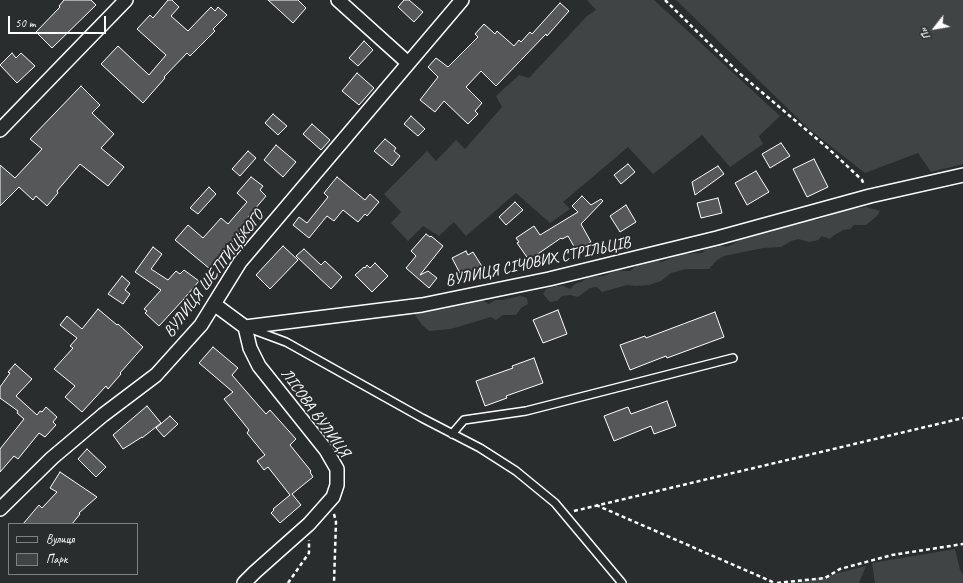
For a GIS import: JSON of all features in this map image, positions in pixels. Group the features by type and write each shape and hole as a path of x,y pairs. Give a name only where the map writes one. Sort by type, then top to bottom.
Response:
{"street":[{"path":"0,130 126,0"},
{"path":"338,0 408,63"},
{"name":"ВУЛИЦЯ ШЕПТИЦЬКОГО","path":"0,509 52,458 103,415 156,375 201,325 240,262 462,0"},
{"name":"ВУЛИЦЯ СІЧОВИХ СТРІЛЬЦІВ","path":"245,327 422,305 549,279 717,238 870,196 963,175"},
{"path":"214,304 245,327"},
{"name":"ЛІСОВА ВУЛИЦЯ","path":"244,583 309,524 331,499 337,486 337,469 326,450 259,366 250,348 245,327"}],"lane":[{"path":"245,327 286,342 480,448 516,471 555,503 622,583"},
{"path":"452,434 464,420 526,411 733,358"}],"path":[{"path":"665,0 738,72 830,150 862,180 870,196"},
{"path":"564,513 963,418"},
{"path":"331,499 336,522 334,583"},
{"path":"596,505 776,583 825,578 840,569 892,556 963,544"},
{"path":"288,583 309,553 309,524"}],"green space":[{"path":"587,0 654,0 780,116 759,136 763,144 730,167 702,135 653,174 628,147 563,202 570,209 550,223 516,193 466,236 454,222 439,236 423,226 408,241 391,223 401,212 384,194 427,151 436,161 456,140 465,149 502,107 496,96 519,75 529,78 587,16 596,10"},
{"path":"676,0 963,0 963,164 931,172 918,153 865,173 810,130"},
{"path":"866,207 880,211 877,216 866,225 854,225 850,229 843,230 829,239 822,236 818,240 809,242 798,239 781,247 763,248 724,256 717,260 709,269 686,269 671,273 661,281 649,285 627,285 602,292 597,287 590,288 578,297 570,295 562,296 557,301 550,302 543,294 546,289 556,286 563,286 570,289 575,284 589,277 604,276 616,270 630,271 643,260 649,259 662,262 680,254 702,253 708,247 716,244 726,247 732,245 745,235 763,231 770,232 776,228 786,227 804,220 817,220 845,210"},
{"path":"520,296 527,298 528,304 521,308 516,315 503,315 496,320 491,317 451,329 429,331 422,325 415,315 420,309 476,300 489,304 495,300 503,300"},
{"path":"955,549 960,570 963,575 963,583 875,583 872,563"},
{"path":"866,566 859,583 794,583 823,577"}],"building":[{"path":"64,0 91,0 96,5 52,48 36,32 60,7 59,6"},
{"path":"168,0 172,0 179,7 171,16 188,31 211,7 215,11 218,7 227,15 213,29 215,31 190,56 187,53 164,77 165,78 143,103 101,64 118,46 149,75 166,55 137,29 150,15 153,18"},
{"path":"268,0 298,0 306,8 293,23"},
{"path":"404,0 409,0 423,12 414,22 398,7"},
{"path":"560,3 569,11 547,36 546,34 496,86 481,71 466,87 482,103 475,111 478,114 468,124 444,101 435,112 420,100 438,77 428,67 436,58 448,67 478,37 475,34 484,24 495,34 497,31 514,46 519,40 521,42 530,32 532,34"},
{"path":"364,41 373,50 358,66 349,58"},
{"path":"12,53 16,58 21,53 35,66 17,83 0,65"},
{"path":"357,73 374,88 359,105 342,91"},
{"path":"81,86 100,105 92,113 114,134 101,148 124,167 108,186 80,164 57,191 58,193 47,206 36,196 33,200 19,187 0,206 0,165 15,178 42,149 30,139"},
{"path":"273,114 287,126 278,135 265,123"},
{"path":"411,116 425,129 418,136 404,124"},
{"path":"312,124 330,140 321,150 303,134"},
{"path":"385,139 396,148 394,151 400,156 392,166 374,151"},
{"path":"781,143 790,156 770,168 762,154"},
{"path":"276,145 296,162 283,177 264,160"},
{"path":"248,151 256,158 240,176 232,169"},
{"path":"814,159 828,187 807,197 793,169"},
{"path":"628,164 635,172 621,184 614,175"},
{"path":"718,166 724,174 695,195 692,182"},
{"path":"756,171 769,192 747,205 735,183"},
{"path":"251,177 263,186 260,190 266,196 248,217 252,220 220,255 221,256 210,269 175,240 188,225 203,238 221,218 228,224 247,202 237,193"},
{"path":"337,177 365,200 370,194 379,202 367,216 365,214 358,222 343,210 334,221 327,216 309,238 293,225 299,217 307,223 328,197 324,193"},
{"path":"209,187 216,194 198,214 190,208"},
{"path":"582,196 591,205 601,199 603,201 581,224 591,242 576,250 568,236 562,239 561,238 529,260 517,243 519,242 516,238 534,226 540,235 578,212 572,206"},
{"path":"718,198 722,213 701,218 697,203"},
{"path":"515,202 523,210 506,225 499,217"},
{"path":"626,205 636,222 620,232 610,216"},
{"path":"426,234 430,237 431,236 443,246 420,275 428,271 437,278 429,288 406,268 416,256 411,251"},
{"path":"283,246 298,260 270,289 256,275"},
{"path":"153,247 162,254 151,269 168,280 176,271 180,274 184,270 199,281 159,326 145,313 147,311 144,309 161,290 135,272"},
{"path":"304,249 321,265 325,261 342,277 331,289 296,256"},
{"path":"466,251 468,255 473,252 483,268 463,279 452,258"},
{"path":"375,263 388,276 372,292 355,275 367,265 370,268"},
{"path":"122,276 130,283 125,290 130,294 123,304 108,294"},
{"path":"98,309 117,325 118,324 143,347 108,389 106,386 82,412 65,397 75,386 54,369 73,348 70,346 77,338 60,325 67,316 82,329"},
{"path":"558,310 567,334 543,343 533,320"},
{"path":"715,312 724,337 667,358 666,356 630,370 620,345 645,336 646,338"},
{"path":"213,347 238,368 232,375 266,414 270,410 296,439 290,445 311,471 310,472 313,477 292,494 301,505 280,523 271,513 274,510 273,509 290,495 268,467 264,470 257,461 265,455 247,433 249,430 224,399 233,392 199,363"},
{"path":"534,358 543,383 506,396 507,398 485,406 476,381 513,368 512,366"},
{"path":"15,364 32,379 16,396 37,415 46,407 57,417 53,422 56,425 45,437 39,433 18,459 14,456 0,472 0,449 24,419 17,413 18,411 0,398 0,387 10,373 8,372"},
{"path":"667,401 676,426 654,434 651,426 614,441 604,416 628,407 631,414"},
{"path":"147,406 161,423 142,438 123,449 113,435"},
{"path":"170,416 178,424 164,437 156,428"},
{"path":"87,449 106,467 96,477 78,459"},
{"path":"60,472 97,497 79,513 80,514 73,523 24,523 39,505 42,508 57,492 50,488"}]}
